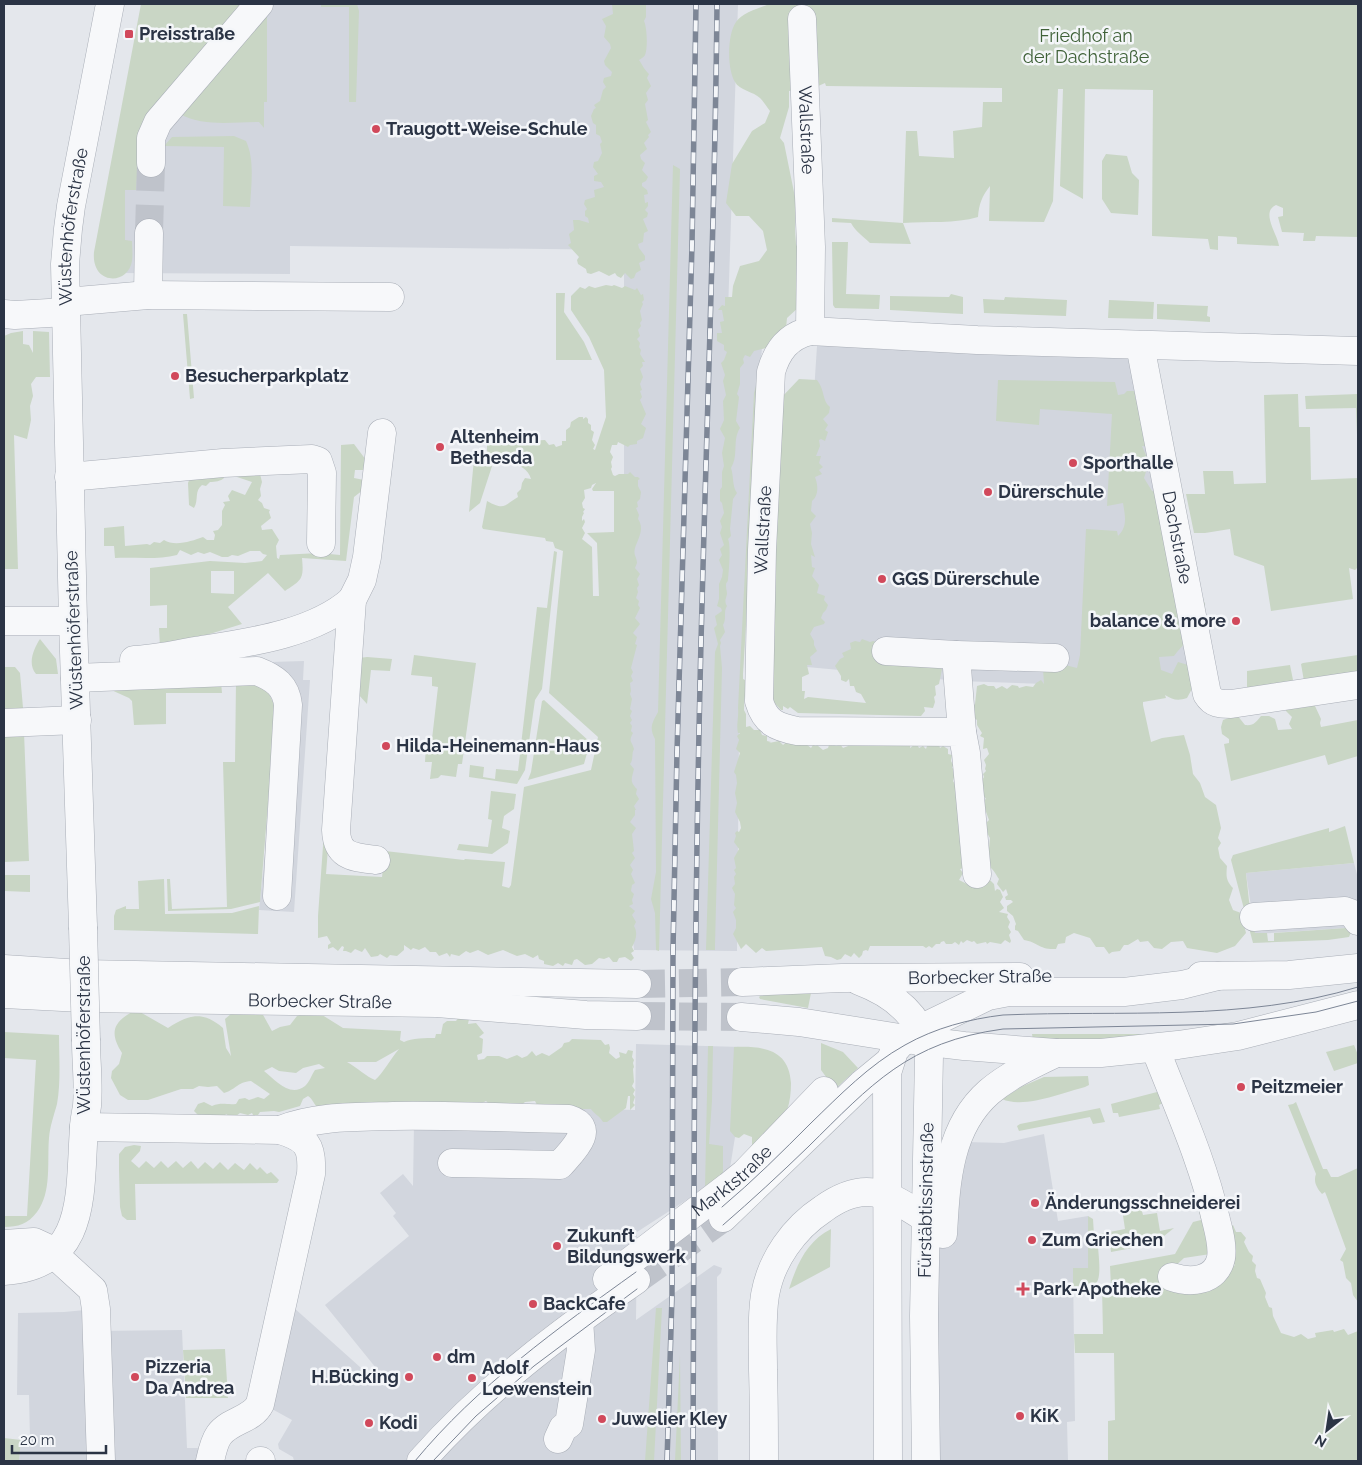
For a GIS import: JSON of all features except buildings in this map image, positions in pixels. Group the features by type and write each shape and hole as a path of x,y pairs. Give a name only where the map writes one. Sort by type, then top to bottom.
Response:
{"street":[{"name":"Wüstenhöferstraße","path":"4,1271 23,1269 36,1265 54,1254 68,1237 77,1214 82,1174 87,1104 86,1041 73,621 65,264 68,230 110,4"},
{"path":"150,163 151,138 158,122 259,4"},
{"name":"Wallstraße","path":"802,19 811,247 810,330 796,335 783,346 776,356 771,372 762,550 758,683 761,707 764,714 775,724 797,731 962,732"},
{"path":"148,295 149,234"},
{"path":"7,318 148,295 218,304 390,296"},
{"path":"810,330 977,340 1358,351"},
{"name":"Dachstraße","path":"1140,345 1207,694 1216,703 1231,704 1358,685"},
{"path":"376,860 347,854 341,849 337,840 336,830 352,600 362,580 368,557 382,433"},
{"path":"70,477 223,463 312,459 318,462 322,473 321,543"},
{"path":"75,670 152,659 252,641 295,630 315,622 352,600"},
{"path":"4,621 73,621"},
{"path":"886,651 1055,658"},
{"path":"956,655 977,874"},
{"path":"75,670 257,672 268,675 283,688 287,695 288,706 277,896"},
{"path":"4,722 76,720"},
{"path":"1254,917 1345,910 1353,914 1358,921"},
{"name":"Borbecker Straße","path":"742,982 851,978 1289,975 1358,968"},
{"name":"Borbecker Straße","path":"4,969 82,974 637,984"},
{"name":"Borbecker Straße","path":"918,1037 976,1001 1001,993 1124,992 1182,985 1218,976"},
{"name":"Fürstäbtissinstraße","path":"851,978 878,990 899,1003 910,1013 930,1068 925,1218 926,1461"},
{"name":"Borbecker Straße","path":"4,994 82,998 437,1003 586,1015 637,1016"},
{"path":"741,1018 799,1022 1056,1053 1101,1053 1155,1048 1238,1036 1358,1005"},
{"path":"888,1461 887,1073 890,1061 898,1046 918,1037"},
{"path":"1155,1048 1208,1189 1221,1247 1221,1259 1211,1274 1196,1281 1172,1277"},
{"path":"925,1326 940,1262 947,1178 958,1136 966,1120 988,1093 1007,1079 1056,1053"},
{"name":"Marktstraße","path":"723,1218 862,1084 890,1061"},
{"name":"Marktstraße","path":"607,1279 729,1186 824,1091"},
{"path":"280,1130 298,1123 324,1118 430,1120 569,1119 578,1122 582,1130 581,1138 560,1165 452,1163"},
{"path":"84,1127 280,1130 294,1134 303,1140 310,1154 311,1174 260,1404 256,1411 221,1432 215,1442 210,1461"},
{"path":"764,1461 763,1318 768,1285 781,1254 794,1235 816,1213 845,1196 863,1191 887,1196 925,1218"},
{"path":"4,1244 34,1242 47,1248 94,1293 101,1461"},
{"path":"421,1461 458,1423 514,1371 579,1320 636,1280"},
{"path":"558,1439 563,1428 569,1424 581,1350 579,1320"}],"shaded area":[{"path":"153,4 738,4 727,343 762,346 739,736 737,951 634,950 627,887 624,675 624,250 290,246 290,274 116,273 117,208"},
{"name":"Dürerschule","path":"818,331 1139,344 1205,685 1133,687 959,681 796,666"},
{"path":"304,661 303,680 310,680 294,912 259,910 265,852 274,709 272,699 236,663"},
{"path":"1354,863 1358,878 1358,928 1255,934 1246,873"},
{"path":"636,1044 741,1047 737,1137 735,1137 730,1168 705,1188 637,1232 636,1320 714,1265 722,1268 721,1273 717,1277 718,1461 294,1461 293,1457 279,1449 278,1444 292,1420 272,1409 293,1307 370,1376 376,1368 325,1305 409,1236 393,1216 396,1213 380,1193 403,1174 413,1186 414,1124 568,1108 635,1110"},
{"path":"1044,1134 1058,1221 1088,1216 1088,1269 1073,1269 1075,1421 1067,1422 1068,1461 926,1461 927,1141 1004,1143"},
{"path":"96,1309 97,1331 182,1330 187,1448 198,1448 198,1461 19,1461 21,1440 30,1440 29,1395 17,1395 18,1313"}],"green space":[{"path":"141,4 244,4 140,143 136,190 125,190 125,240 132,241 132,261 124,275 110,278 98,271 94,252"},
{"path":"321,4 357,4 359,11 356,102 349,102 349,7 321,7"},
{"path":"612,4 646,4 646,17 644,21 647,48 645,55 639,60 649,74 647,78 651,86 646,93 648,100 645,104 648,120 646,122 651,132 644,143 647,149 640,155 645,163 642,170 648,177 642,183 642,186 647,190 648,194 644,195 645,203 648,202 645,210 648,213 647,217 643,219 648,231 644,233 643,242 638,244 645,256 645,260 639,263 641,270 631,279 625,273 621,278 615,273 609,276 599,271 591,274 587,273 586,269 578,264 577,260 579,257 568,245 571,243 569,234 574,230 573,220 589,223 588,218 585,216 587,209 584,204 585,200 595,197 594,190 604,187 601,182 594,181 594,176 598,174 593,167 594,162 598,161 602,153 600,144 602,142 600,136 596,134 596,125 593,123 591,116 596,108 594,105 600,101 603,90 606,87 603,82 604,78 611,76 612,72 605,65 604,61 611,48 604,37 606,26 602,19 613,14"},
{"name":"Friedhof an der Dachstraße","path":"769,4 1358,4 1358,237 1316,236 1315,241 1303,241 1304,233 1282,232 1278,217 1283,216 1283,208 1276,205 1271,208 1270,218 1279,246 1237,244 1236,237 1218,236 1218,250 1210,249 1208,239 1152,236 1153,90 1085,89 1083,199 1060,186 1063,89 1058,89 1053,201 1044,222 989,221 990,186 981,200 978,217 951,221 903,223 906,131 917,131 919,156 954,158 953,131 982,127 983,102 1002,102 1002,88 826,86 825,83 816,87 789,91 789,107 780,138 784,143 796,202 796,244 811,296 787,318 786,328 766,348 754,351 750,357 745,355 744,363 740,368 736,421 740,428 736,437 735,458 731,468 734,487 737,493 733,499 731,536 728,539 728,580 726,583 727,594 725,601 727,606 723,625 725,632 720,640 722,668 715,950 706,950 715,652 718,644 714,628 717,625 715,616 722,611 717,606 719,584 723,570 719,560 722,555 720,549 724,545 720,533 722,527 720,521 724,513 720,501 720,490 722,487 724,466 722,453 725,438 720,429 724,420 723,401 726,395 723,381 725,375 721,363 727,352 724,350 724,345 717,341 717,333 722,333 720,322 724,321 722,310 718,310 722,305 725,306 725,297 732,297 733,286 740,266 759,261 767,250 763,231 749,216 736,216 726,203 732,164 752,131 765,123 770,111 760,98 737,85 732,76 729,52 731,35 736,22 747,13"},
{"path":"267,10 267,102 264,102 264,128 259,122 198,121 180,114"},
{"path":"234,136 246,141 251,156 250,207 223,206 224,147 164,146 172,137"},
{"path":"1106,154 1127,156 1132,173 1139,180 1138,215 1111,213 1102,199 1102,161"},
{"path":"673,165 680,169 659,951 656,950 655,913 651,899 656,872 655,739 652,729 658,712"},
{"path":"832,218 903,223 911,244 870,243 851,223 832,222"},
{"path":"832,242 848,242 846,294 880,295 879,309 835,308 833,305"},
{"path":"614,285 622,288 625,286 635,290 637,288 641,295 643,294 644,300 640,311 642,320 638,330 640,336 637,339 640,343 640,354 645,362 642,362 643,366 640,369 643,377 640,384 642,397 640,400 646,414 641,424 646,428 643,438 637,441 637,444 628,447 618,442 617,445 612,445 610,452 613,457 611,469 613,475 628,474 630,472 640,479 638,480 638,486 641,492 640,499 637,502 638,507 636,508 641,530 634,552 637,563 635,568 640,574 637,579 639,585 636,598 639,601 638,605 640,608 635,618 640,624 633,633 637,637 635,644 637,645 631,668 633,681 630,683 632,699 630,709 632,711 630,716 632,720 630,723 633,733 631,740 634,749 630,764 634,769 632,782 637,789 636,794 639,799 634,806 636,810 635,815 630,822 636,828 632,834 634,851 632,853 635,858 630,865 633,870 631,874 635,883 632,885 631,891 634,894 633,904 629,906 635,911 632,915 636,922 634,926 636,936 632,947 634,951 631,953 634,958 631,961 625,957 619,958 617,962 613,962 609,957 599,958 592,964 585,965 577,959 574,960 572,965 565,963 563,966 558,963 553,966 544,964 544,961 539,959 538,955 533,958 525,954 517,956 503,950 488,955 478,950 470,953 466,951 459,956 451,954 450,957 447,953 439,956 436,952 430,952 425,947 419,950 413,948 411,950 404,945 404,950 397,956 390,955 387,958 380,954 371,957 365,948 362,952 355,949 351,953 343,951 344,947 342,946 338,951 333,947 328,949 328,945 331,943 327,936 318,938 318,916 333,706 343,656 326,874 382,877 385,851 464,860 505,862 502,886 509,888 511,885 524,787 591,770 598,737 549,693 563,551 555,548 553,542 546,541 545,538 483,529 482,527 487,501 497,506 504,506 518,497 517,493 521,489 525,478 531,479 529,474 516,464 494,460 480,503 469,512 474,459 487,458 487,443 545,440 549,445 554,444 556,447 562,445 562,441 566,441 566,430 570,427 571,422 579,417 583,417 583,419 586,417 591,425 591,430 594,432 592,440 595,445 593,449 595,450 606,417 604,370 589,337 571,310 571,296 580,287 585,289 589,286 595,288","holes":["596,483 592,489 593,491 614,491 614,532 587,533 597,543 599,596 593,596 592,547 582,539 585,533 582,528 585,522 584,519 582,521 585,509 582,503 585,498 584,490 591,488"]},
{"path":"556,293 565,293 564,312 584,342 592,360 556,360"},
{"path":"951,294 963,297 963,314 890,310 890,296 949,297"},
{"path":"1005,297 1067,300 1066,316 984,313 983,299 1004,300"},
{"path":"1109,300 1154,302 1153,319 1108,318"},
{"path":"1157,304 1208,306 1207,316 1210,317 1210,322 1157,319"},
{"path":"183,314 187,314 194,398 190,399"},
{"path":"23,331 23,344 29,345 33,353 33,331 49,332 50,377 36,377 31,384 33,396 30,406 31,420 27,439 14,435 18,569 4,569 4,336"},
{"path":"758,379 757,441 743,674 743,679 747,686 744,707 746,727 750,726 754,730 760,730 762,735 767,736 767,741 771,742 769,743 779,741 783,745 790,739 805,743 811,748 813,745 817,745 823,750 828,748 829,745 834,744 836,746 840,744 843,748 848,746 848,742 910,744 910,748 917,744 919,748 923,746 926,749 927,746 939,745 940,748 943,746 948,749 948,754 952,755 952,768 956,770 953,781 956,786 964,868 960,869 963,873 959,880 971,886 988,878 994,884 995,891 997,889 1000,890 1003,897 1000,902 1004,908 999,912 1008,914 1007,917 1010,922 1008,927 1011,932 1009,935 1010,943 1005,940 1001,944 990,942 987,944 986,942 977,944 974,941 967,940 963,943 961,941 959,945 955,942 946,944 944,941 932,948 929,946 926,948 923,946 870,946 868,951 863,951 859,958 854,953 851,957 845,954 841,959 837,960 825,956 822,947 766,951 762,948 756,953 746,944 741,949 733,934 736,928 733,912 736,908 734,905 735,894 732,888 735,884 734,877 736,874 734,858 739,849 734,842 735,833 739,832 741,828 735,812 737,783 734,772 740,753 736,749 739,740 737,736 740,733 737,730 754,393"},
{"path":"799,379 817,380 827,405 830,407 829,413 823,419 828,425 825,430 828,432 825,441 819,440 820,446 816,456 821,456 819,463 823,467 819,470 822,474 815,477 817,490 816,496 812,501 811,511 816,516 810,524 812,533 811,544 815,557 811,555 812,567 815,568 812,576 819,585 817,593 825,596 824,600 828,605 821,618 825,622 824,624 814,627 810,634 817,651 810,657 812,665 807,665 809,674 802,677 802,691 805,691 804,699 808,697 866,703 861,694 856,692 854,686 850,686 849,679 846,682 841,680 841,676 835,666 844,657 842,653 851,649 850,643 860,642 862,639 935,659 942,669 939,684 935,686 935,702 933,708 924,707 925,711 921,716 798,713 790,707 788,709 783,706 783,710 781,710 753,680 780,399"},
{"path":"998,380 1115,382 1118,395 1124,394 1127,391 1134,391 1136,395 1135,398 1139,403 1155,447 1142,446 1149,462 1144,478 1152,491 1163,493 1205,604 1202,621 1193,635 1174,656 1159,657 1161,670 1172,674 1178,662 1188,665 1194,685 1187,698 1176,699 1165,695 1166,698 1143,702 1143,705 1151,742 1162,738 1184,735 1193,774 1200,783 1205,797 1216,805 1221,828 1218,838 1221,843 1218,848 1220,858 1227,866 1227,878 1233,888 1229,900 1233,910 1241,913 1246,933 1235,946 1217,953 1187,948 1183,941 1171,942 1162,949 1154,948 1148,941 1140,942 1138,939 1128,945 1124,945 1120,951 1109,954 1104,947 1096,947 1090,938 1074,933 1066,937 1065,943 1058,944 1056,949 1042,947 1024,940 1018,931 1015,930 1016,924 1013,916 1007,911 1007,906 1013,902 1006,900 1005,897 1008,895 1006,889 1003,892 997,884 999,879 988,866 986,852 989,848 990,838 985,824 989,820 982,801 986,799 981,792 983,787 981,782 986,771 984,760 989,754 987,748 983,749 984,738 980,736 982,733 977,725 977,720 974,718 973,706 975,704 977,686 984,684 994,686 996,689 1002,686 1007,689 1012,685 1019,688 1033,687 1041,680 1044,684 1043,669 1061,664 1077,668 1080,655 1086,529 1117,531 1118,536 1125,521 1123,503 1107,506 1112,414 1040,409 1039,425 996,421"},
{"path":"1298,394 1299,427 1310,427 1311,480 1358,478 1358,567 1355,570 1349,568 1353,599 1271,611 1264,566 1234,555 1230,529 1194,533 1186,494 1205,494 1203,471 1233,471 1234,484 1266,483 1264,395"},
{"path":"1358,394 1358,461 1356,408 1306,409 1305,396"},
{"path":"354,444 366,460 365,470 355,470 354,478 364,480 363,490 354,497 346,561 302,558 303,570 301,578 285,591 268,573 228,607 242,624 171,646 160,647 159,628 167,628 167,605 150,606 150,568 210,561 245,563 262,561 267,555 260,551 250,551 238,556 222,557 210,552 204,554 198,552 191,555 180,550 177,555 170,557 115,558 114,546 104,546 104,528 124,526 125,546 150,545 164,540 173,543 184,543 203,537 207,540 214,540 215,535 213,531 218,530 222,525 222,511 225,505 223,502 230,501 228,496 232,490 245,495 252,482 234,476 260,474 262,482 261,496 258,500 264,508 270,510 271,518 261,526 262,530 272,529 279,540 276,546 277,558 279,559 280,555 319,553 340,555 341,445","holes":["211,571 234,571 234,594 211,593"]},
{"path":"222,472 223,479 200,487 194,508 189,505 188,483 192,473"},
{"path":"554,551 557,552 542,689 535,700 525,770 517,784 469,777 470,765 484,767 483,777 495,779 496,769 518,771 537,607 547,608"},
{"path":"40,639 56,659 58,674 36,674 33,670 32,656"},
{"path":"414,655 476,663 462,764 458,764 456,777 441,775 438,778 430,779 432,762 425,762 426,745 429,738 432,739 438,687 432,686 432,677 411,675"},
{"path":"1358,655 1358,672 1304,681 1301,664 1303,663"},
{"path":"359,658 392,659 390,671 371,670 367,704 358,694"},
{"path":"1290,665 1294,685 1247,689 1247,671"},
{"path":"4,667 15,667 20,673 23,708 19,708 16,714 4,714"},
{"path":"221,682 222,693 166,693 166,724 134,725 132,701 109,689"},
{"path":"236,682 253,682 268,692 274,704 273,742 260,902 231,909 168,911 167,879 170,879 172,909 227,907 223,762 235,762"},
{"path":"544,700 590,742 584,764 528,780 531,772 542,701"},
{"path":"1284,705 1315,706 1321,719 1321,727 1358,720 1358,756 1328,765 1325,755 1231,781 1224,744 1229,743 1229,739 1222,734 1223,720 1237,715 1245,725 1251,725 1261,716 1269,716 1275,719 1278,730 1292,729 1289,724 1292,717 1286,711"},
{"path":"4,732 24,732 29,861 4,862"},
{"path":"491,791 516,794 514,809 504,816 502,828 510,831 508,843 492,854 457,850 459,844 488,847 492,820 488,819"},
{"path":"1345,826 1354,863 1246,873 1255,933 1267,933 1268,941 1274,941 1274,933 1346,928 1351,932 1349,937 1328,940 1253,943 1231,860 1233,855 1329,828 1329,832"},
{"path":"4,875 30,875 30,892 4,891"},
{"path":"164,879 165,914 232,913 259,906 258,934 114,930 116,910 126,906 126,909 139,909 138,881"},
{"path":"811,993 808,1008 760,999 759,997 762,994"},
{"path":"132,1012 140,1012 168,1028 190,1017 196,1016 209,1019 223,1028 226,1048 231,1056 225,1019 232,1013 262,1013 272,1031 290,1025 297,1016 305,1013 319,1013 343,1028 401,1031 400,1040 404,1042 415,1039 435,1038 436,1034 441,1034 443,1024 447,1021 456,1021 460,1016 463,1019 469,1019 468,1024 476,1023 484,1033 479,1037 483,1039 482,1053 477,1055 478,1060 484,1059 487,1056 499,1056 507,1059 517,1055 522,1058 532,1051 536,1056 542,1053 549,1056 562,1047 564,1043 572,1039 601,1040 605,1045 609,1044 609,1053 616,1059 620,1057 619,1052 626,1054 628,1050 633,1051 634,1082 632,1086 635,1090 633,1103 635,1105 630,1110 630,1096 628,1096 626,1108 607,1122 603,1122 591,1109 539,1109 535,1101 525,1102 518,1108 491,1106 486,1101 476,1106 319,1109 308,1096 303,1099 300,1106 279,1112 260,1112 258,1115 240,1113 231,1117 226,1114 224,1117 222,1115 216,1117 198,1115 194,1111 198,1104 204,1102 212,1106 236,1104 239,1099 245,1098 249,1100 258,1097 264,1099 270,1094 251,1081 224,1093 217,1086 199,1086 193,1089 181,1089 148,1100 128,1100 120,1095 111,1078 112,1071 119,1064 122,1053 116,1040 115,1030 120,1020","holes":["399,1049 375,1080 347,1062 376,1062","319,1064 325,1068 315,1070 305,1086 294,1090 278,1083 264,1071 272,1067 279,1071 296,1073 303,1068"]},
{"path":"4,1032 59,1035 60,1069 57,1104 50,1134 47,1186 42,1204 37,1212 26,1222 4,1227 4,1216 27,1216 36,1060 4,1058"},
{"path":"1032,1034 1142,1034 1133,1039 1033,1040"},
{"path":"821,1043 843,1052 858,1068 835,1089 821,1070"},
{"path":"1354,1045 1358,1055 1358,1063 1334,1071 1326,1052"},
{"path":"708,1046 713,1046 709,1144 723,1146 723,1176 705,1188"},
{"path":"734,1047 755,1047 780,1056 789,1072 791,1083 787,1110 775,1125 747,1152 752,1145 752,1137 744,1134 739,1138 735,1137 730,1131"},
{"path":"1088,1076 1089,1085 1054,1096 1021,1102 1011,1102 1002,1099 1023,1086 1044,1077"},
{"path":"1157,1092 1163,1103 1159,1105 1160,1109 1119,1117 1118,1113 1113,1113 1111,1104"},
{"path":"1296,1102 1323,1169 1327,1169 1331,1177 1338,1177 1358,1168 1358,1302 1353,1295 1351,1283 1346,1278 1343,1262 1340,1260 1346,1249 1325,1192 1322,1194 1316,1185 1316,1174 1288,1105"},
{"path":"1100,1108 1105,1122 1093,1124 1090,1117 1019,1131 1017,1126 1020,1124"},
{"path":"141,1146 140,1151 131,1161 139,1168 146,1161 154,1168 161,1161 168,1168 176,1161 183,1168 191,1161 198,1169 205,1162 213,1169 220,1162 228,1170 235,1163 244,1170 250,1163 257,1170 260,1167 267,1174 271,1172 279,1180 277,1183 135,1184 136,1220 127,1220 122,1216 120,1207 119,1154 125,1147"},
{"path":"1196,1195 1217,1253 1184,1258 1159,1281 1173,1289 1192,1294 1200,1292 1207,1287 1235,1265 1233,1263 1229,1228 1233,1225 1236,1232 1241,1232 1246,1238 1244,1242 1253,1256 1252,1261 1256,1265 1257,1278 1260,1279 1266,1293 1265,1297 1269,1307 1272,1308 1273,1316 1281,1333 1294,1337 1301,1334 1308,1339 1316,1337 1315,1333 1333,1330 1334,1332 1344,1329 1348,1335 1358,1331 1358,1461 1108,1461 1108,1421 1115,1420 1114,1353 1075,1353 1074,1334 1103,1334 1102,1287 1111,1286 1110,1266 1175,1254 1193,1222 1201,1220"},
{"path":"1140,1204 1143,1215 1157,1213 1160,1231 1174,1228 1154,1244 1111,1252 1110,1243 1098,1245 1099,1273 1097,1283 1092,1286 1073,1287 1073,1268 1088,1268 1088,1216 1093,1219 1094,1235 1125,1229 1122,1209"},
{"path":"831,1229 830,1267 789,1289 804,1254 815,1240"},
{"path":"656,1308 662,1308 654,1461 645,1461"},
{"path":"225,1349 228,1398 186,1398 183,1350"},
{"path":"680,1355 681,1461 675,1461"},
{"path":"4,1438 21,1440 19,1461 4,1461"}],"tunnel":[{"path":"149,233 151,163"},
{"path":"637,984 742,982"},
{"path":"637,1016 741,1017"},
{"path":"636,1280 723,1218"}],"tram line":[{"path":"722,1207 867,1071 905,1045 940,1029 978,1019 1003,1015 1227,1010 1315,998 1358,987"},
{"path":"723,1225 873,1085 916,1055 941,1044 970,1035 1003,1029 1233,1024 1316,1012 1358,1001"},
{"path":"415,1461 465,1408 520,1359 636,1272"},
{"path":"433,1461 476,1416 534,1366 637,1289"}],"railway":[{"path":"667,1461 672,1296 673,950 692,245 696,4"},
{"path":"693,1461 698,782 717,4"}],"place":[{"name":"Preisstraße","path":"129,34"},
{"name":"Traugott-Weise-Schule","path":"376,129"},
{"name":"Besucherparkplatz","path":"175,376"},
{"name":"Altenheim Bethesda","path":"440,447"},
{"name":"Sporthalle","path":"1073,463"},
{"name":"Dürerschule","path":"988,492"},
{"name":"GGS Dürerschule","path":"882,579"},
{"name":"balance & more","path":"1236,621"},
{"name":"Hilda-Heinemann-Haus","path":"386,746"},
{"name":"Peitzmeier","path":"1241,1087"},
{"name":"Änderungsschneiderei","path":"1035,1203"},
{"name":"Zum Griechen","path":"1032,1240"},
{"name":"Zukunft Bildungswerk","path":"557,1246"},
{"name":"Park-Apotheke","path":"1023,1289"},
{"name":"BackCafe","path":"533,1304"},
{"name":"dm","path":"437,1357"},
{"name":"Pizzeria Da Andrea","path":"135,1377"},
{"name":"H.Bücking","path":"409,1377"},
{"name":"Adolf Loewenstein","path":"472,1378"},
{"name":"KiK","path":"1020,1416"},
{"name":"Juwelier Kley","path":"602,1419"},
{"name":"Kodi","path":"369,1423"}]}
